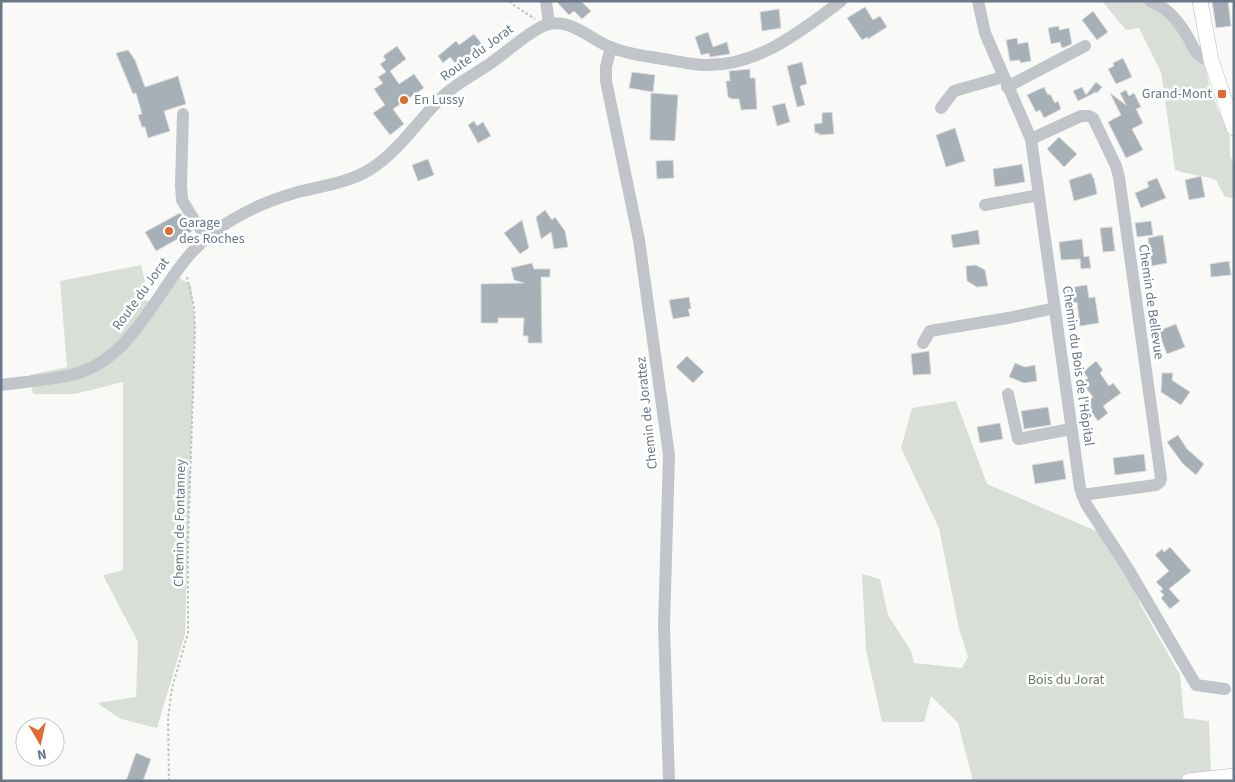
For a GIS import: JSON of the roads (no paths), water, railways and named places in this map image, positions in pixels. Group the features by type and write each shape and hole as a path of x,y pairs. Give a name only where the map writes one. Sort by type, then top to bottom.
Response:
{"main road":[{"path":"1200,1 1210,60 1234,128"},
{"path":"1222,94 1234,111"},
{"path":"1189,781 1234,776"}],"street":[{"path":"546,1 545,25 564,24 575,27 610,47 636,54 701,65 739,61 767,51 783,43 841,1"},
{"name":"Chemin du Bois de l'Hôpital","path":"978,1 982,27 1031,139 1071,429 1082,495 1196,685 1225,689"},
{"path":"1150,1 1159,4 1167,10 1185,32 1198,55 1203,59 1210,60"},
{"name":"Route du Jorat","path":"1,385 72,375 92,368 108,358 138,327 188,255 207,237 248,211 272,200 338,183 368,171 394,150 453,87 545,25"},
{"path":"941,108 954,91 1005,82 1086,46"},
{"name":"Chemin de Jorattez","path":"610,47 606,67 606,81 639,240 669,455 664,626 669,781"},
{"path":"183,114 182,200 207,237"},
{"name":"Chemin de Bellevue","path":"1031,139 1081,116 1089,116 1093,118 1097,125 1116,166 1119,177 1161,478 1160,482 1156,485 1082,495"},
{"path":"986,204 1040,195"},
{"path":"923,343 930,331 1055,308"},
{"path":"1008,394 1018,439 1071,429"}],"place":[{"name":"Grand-Mont","path":"1222,94"},
{"name":"En Lussy","path":"404,100"},
{"name":"Garage des Roches","path":"169,231"}],"park label":[{"name":"Bois du Jorat","path":"1066,680"}]}
